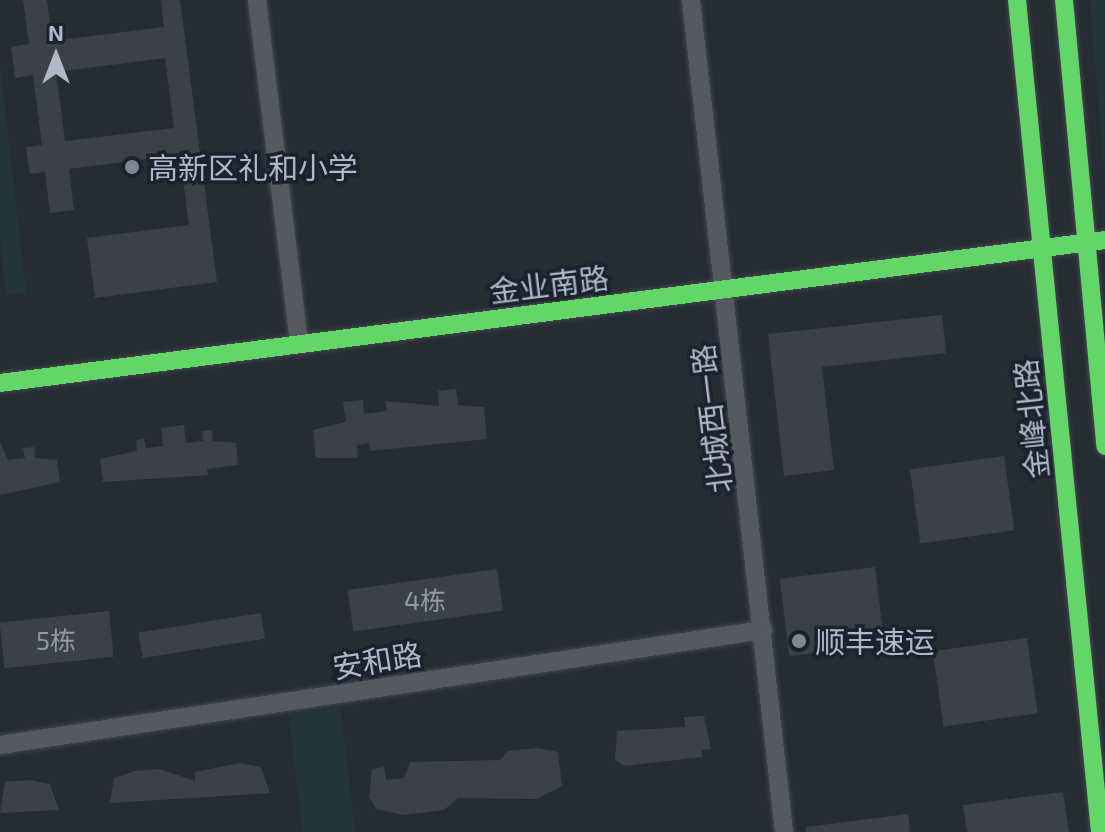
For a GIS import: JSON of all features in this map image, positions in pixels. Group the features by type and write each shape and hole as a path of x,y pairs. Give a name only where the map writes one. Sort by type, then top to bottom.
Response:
{"main road":[{"name":"金峰北路","path":"1017,0 1100,832"},
{"path":"1064,0 1096,242 1105,446"},
{"name":"金业南路","path":"0,383 1096,242"}],"street":[{"path":"257,0 299,344"},
{"name":"北城西一路","path":"691,0 784,832"},
{"name":"安和路","path":"0,745 763,630"}],"shaded area":[{"path":"1090,0 1105,0 1105,181"},
{"path":"0,66 26,293 6,295 0,238"},
{"path":"340,708 355,832 303,832 288,714"}],"building":[{"path":"23,0 47,0 52,41 164,27 161,0 180,0 217,282 95,298 87,238 189,225 180,155 69,169 74,210 50,213 45,172 30,174 26,147 42,145 33,75 15,78 11,47 29,44","holes":["165,58 174,128 65,141 56,72"]},
{"path":"942,315 946,353 822,367 834,470 784,476 768,334"},
{"path":"456,389 458,405 484,407 487,439 370,451 369,443 357,445 358,458 316,458 313,430 346,422 343,402 363,400 364,414 387,411 385,401 439,406 438,391"},
{"path":"184,425 186,443 203,441 202,431 212,430 213,441 236,443 238,465 207,469 208,475 103,482 100,459 137,451 136,440 144,439 146,448 163,446 161,428"},
{"path":"0,442 8,460 25,458 23,448 34,447 35,458 57,460 60,482 0,495"},
{"path":"1004,456 1014,530 920,543 910,469"},
{"path":"875,567 885,644 789,656 780,579"},
{"path":"497,569 503,611 353,632 347,590"},
{"path":"109,611 114,657 4,668 0,622"},
{"path":"261,613 265,639 143,658 139,632"},
{"path":"1027,638 1038,713 944,726 933,651"},
{"path":"704,716 711,749 702,750 702,757 624,766 615,760 617,731 685,727 684,717"},
{"path":"536,748 558,752 562,786 537,799 458,798 444,810 403,815 376,809 369,797 372,769 384,767 386,780 404,778 410,762 501,760 507,751"},
{"path":"240,763 261,767 270,793 110,803 114,778 135,771 160,769 195,781 195,772"},
{"path":"30,780 50,784 59,810 0,813 5,782"},
{"path":"1063,792 1069,832 967,832 963,805"},
{"path":"908,814 910,832 806,832 806,827"}],"traffic: fast":[{"path":"1017,0 1100,832"},
{"path":"1064,0 1105,446"},
{"path":"0,383 1105,240"}],"place":[{"name":"高新区礼和小学","path":"132,167"},
{"name":"顺丰速运","path":"799,641"}]}
